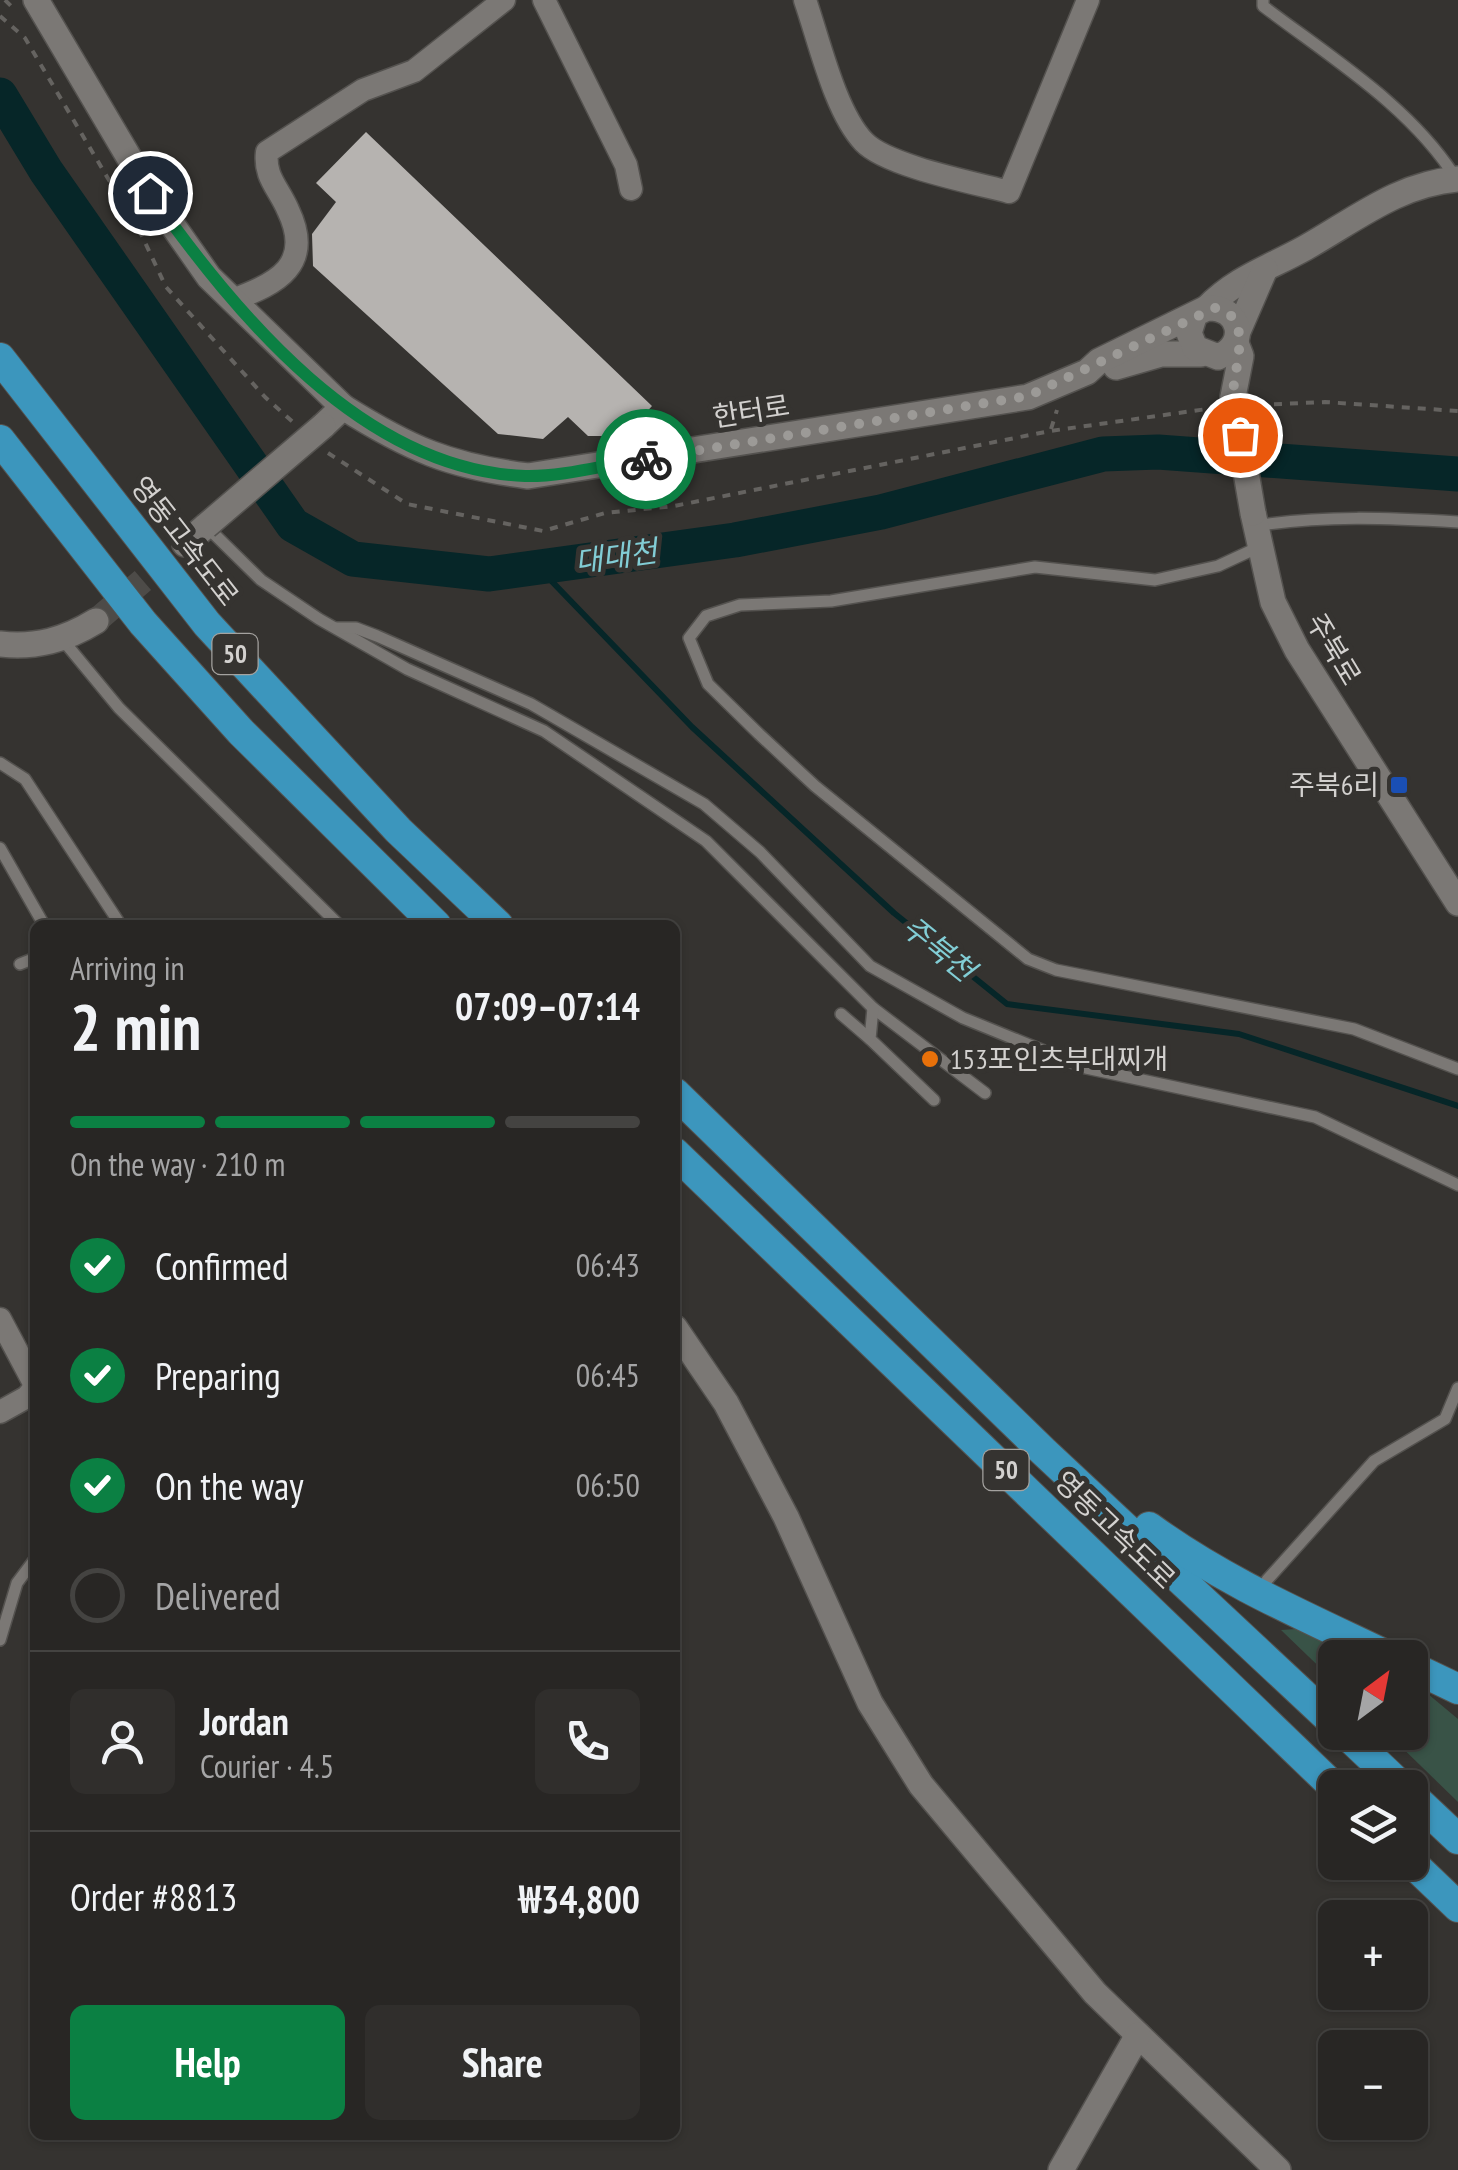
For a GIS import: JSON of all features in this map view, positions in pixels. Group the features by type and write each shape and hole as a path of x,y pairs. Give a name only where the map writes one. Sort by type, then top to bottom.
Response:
{"highway":[{"name":"영동고속도로","path":"0,358 207,624 398,830 493,920"},
{"name":"50","path":"0,440 155,636 242,732 431,920"},
{"name":"영동고속도로","path":"680,1098 1043,1451 1318,1708"},
{"name":"영동고속도로","path":"680,1158 1318,1772"},
{"path":"1043,1451 1192,1558 1356,1640"},
{"path":"1428,1675 1458,1689"},
{"path":"1363,1750 1384,1770"},
{"path":"1428,1810 1458,1838"},
{"path":"1428,1878 1458,1907"}],"street":[{"name":"한터로","path":"36,0 150,193 209,277 343,407 422,452 474,470 528,476 1028,396 1087,372 1099,360 1200,313 1250,272 1265,269 1356,219 1380,200 1434,181 1457,180"},
{"path":"232,300 262,289 289,271 297,247 289,212 265,170 268,152 363,90 414,72 504,0"},
{"path":"544,0 585,78 632,188"},
{"path":"805,0 849,120 866,144 916,167 1009,192 1088,0"},
{"path":"1237,336 1230,314 1200,313 1189,333 1205,355 1225,354 1237,336 1265,269"},
{"name":"주북로","path":"1236,403 1240,356 1237,336"},
{"name":"한터로","path":"1087,372 1102,373 1161,354 1205,355"},
{"name":"주북로","path":"1205,355 1221,366 1236,403 1272,602 1298,650 1458,903"},
{"path":"185,544 343,407"},
{"path":"0,644 24,646 62,638 96,621"},
{"path":"0,1320 30,1377"},
{"path":"680,1335 726,1403 786,1517 870,1703 920,1786 1094,1993 1278,2170"},
{"path":"0,1412 30,1394"},
{"path":"1061,2170 1138,2035"}],"lane":[{"path":"1263,0 1262,6 1364,82 1437,147 1457,180"},
{"path":"1458,522 1302,518 1256,529 1218,566 1155,580 1035,567 831,601 740,604 706,616 689,638 708,684 759,734 815,786 1028,958 1056,970 1354,1029 1458,1069"},
{"path":"206,526 261,580 336,628 407,669 544,731 706,841 873,1008 985,1094"},
{"path":"336,628 356,628 377,636 531,704 704,804 760,852 870,966 963,1018 1086,1068 1316,1117 1458,1185"},
{"path":"62,638 120,708 332,920"},
{"path":"0,763 25,779 56,820 117,920"},
{"path":"0,848 41,920"},
{"path":"20,964 30,960"},
{"path":"870,1039 873,1008"},
{"path":"841,1014 934,1100"},
{"path":"1268,1580 1374,1461 1445,1419 1458,1388"},
{"path":"0,1640 18,1583 30,1567"}],"path":[{"path":"0,16 25,38 166,287 264,398 314,434 354,473 407,504 543,531 605,513 674,506 1050,431 1236,403 1325,402 1458,411"}],"green space":[{"path":"1296,1629 1322,1640 1318,1640 1318,1666 1281,1630"},
{"path":"1428,1694 1458,1719 1458,1802 1404,1750 1428,1750"}],"building":[{"path":"366,132 652,406 625,436 588,436 568,417 543,439 498,434 313,266 312,234 336,202 316,183"}],"waterway":[{"name":"대대천","path":"0,95 46,171 293,525 353,559 489,574 735,540 881,512 1103,454 1158,452 1458,474"},
{"name":"주북천","path":"538,567 692,727 894,913 1007,1004 1239,1034 1458,1106"}],"tunnel":[{"path":"96,621 185,544"}],"way so far":[{"path":"646,459 1028,396 1087,372 1099,360 1194,318 1207,308 1223,309 1238,329 1236,343 1240,356 1233,397 1240,435"}],"place":[{"name":"주북6리","path":"1399,785"},
{"name":"153포인츠부대찌개","path":"930,1059"}],"route":[{"path":"150,193 209,277 273,341 343,407 405,446 474,470 528,476 646,459"}]}
